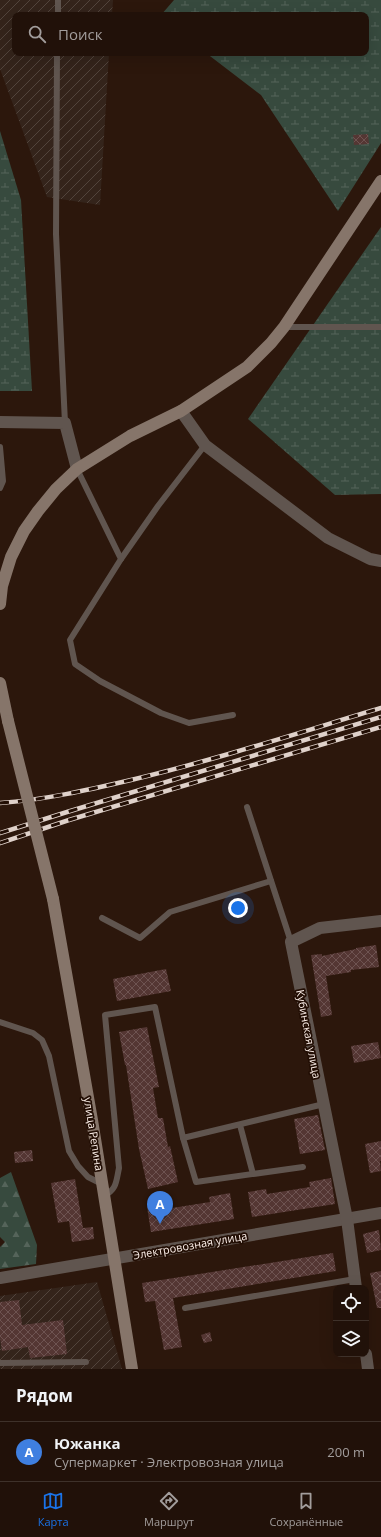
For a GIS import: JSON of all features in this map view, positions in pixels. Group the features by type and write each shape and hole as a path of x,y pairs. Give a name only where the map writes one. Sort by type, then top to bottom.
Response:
{"main road":[{"path":"0,604 2,586 11,557 24,531 38,510 56,489 77,469 130,436 181,411 247,367 271,343 284,326 381,181"},
{"name":"улица Репина","path":"0,683 8,721 53,899 91,1112 113,1259 132,1369"}],"street":[{"path":"181,411 205,445 328,538 370,559 381,561"},
{"path":"0,422 65,423 77,469"},
{"path":"291,942 320,928 381,921"},
{"name":"Кубинская улица","path":"291,942 347,1218 356,1283"},
{"name":"Электровозная улица","path":"0,1278 381,1213"},
{"path":"366,1357 368,1369"}],"lane":[{"path":"58,0 58,12"},
{"path":"57,56 56,234 65,423"},
{"path":"284,326 381,327"},
{"path":"205,445 158,506 121,559 70,640 75,664 100,680 162,713 189,723 233,715"},
{"path":"0,447 3,481 0,488"},
{"path":"77,469 121,559"},
{"path":"248,807 291,942"},
{"path":"102,918 140,938 170,912 271,881"},
{"path":"0,1022 33,1034 42,1040 49,1056 69,1151 78,1166 103,1190 112,1192 116,1186 119,1168 105,1015 155,1007 183,1138 196,1182 303,1167"},
{"path":"183,1138 324,1104"},
{"path":"240,1125 253,1174"},
{"path":"185,1308 356,1283"},
{"path":"0,1363 86,1362"}],"shaded area":[{"path":"0,0 113,0 112,12 12,12 12,56 109,56 100,205 47,197 0,69"},
{"path":"97,1282 122,1369 0,1369 0,1296"}],"green space":[{"path":"174,0 381,0 381,143 338,211 261,95 210,56 369,56 369,12 164,12"},
{"path":"0,131 21,200 32,391 0,391"},
{"path":"381,227 381,494 335,495 248,419"},
{"path":"11,1172 37,1245 36,1264 0,1269 0,1247 5,1242 0,1237 0,1178"}],"building":[{"path":"368,134 369,144 354,145 353,135"},
{"path":"376,945 379,967 351,970 351,972 326,976 332,1015 321,1017 311,955 322,954 322,956"},
{"path":"166,969 171,991 117,1001 113,979"},
{"path":"147,1027 159,1087 153,1088 158,1118 163,1118 168,1147 170,1146 178,1182 148,1189 139,1149 126,1065 119,1032"},
{"path":"378,1042 381,1058 354,1063 351,1046"},
{"path":"318,1115 325,1150 300,1154 294,1119"},
{"path":"381,1141 381,1171 370,1173 365,1144"},
{"path":"32,1150 33,1161 15,1163 14,1152"},
{"path":"331,1178 335,1204 252,1217 248,1192 266,1189 267,1194 310,1187 309,1182"},
{"path":"75,1179 83,1228 93,1227 94,1239 72,1242 69,1221 58,1223 51,1183"},
{"path":"230,1193 234,1219 151,1232 147,1207 165,1204 166,1209 210,1202 209,1197"},
{"path":"379,1230 381,1250 367,1253 363,1234"},
{"path":"333,1253 336,1271 173,1298 182,1347 164,1350 155,1301 145,1302 142,1283"},
{"path":"381,1271 381,1308 377,1308 370,1273"},
{"path":"19,1300 22,1325 63,1320 67,1354 30,1358 28,1347 2,1351 0,1337 0,1302"},
{"path":"210,1332 212,1341 204,1343 201,1335"}],"railway":[{"path":"0,803 33,800 115,784 194,764 381,708"},
{"path":"0,833 381,717"},
{"path":"0,843 69,820 381,727"}],"place":[{"name":"Южанка","path":"160,1224"}]}
